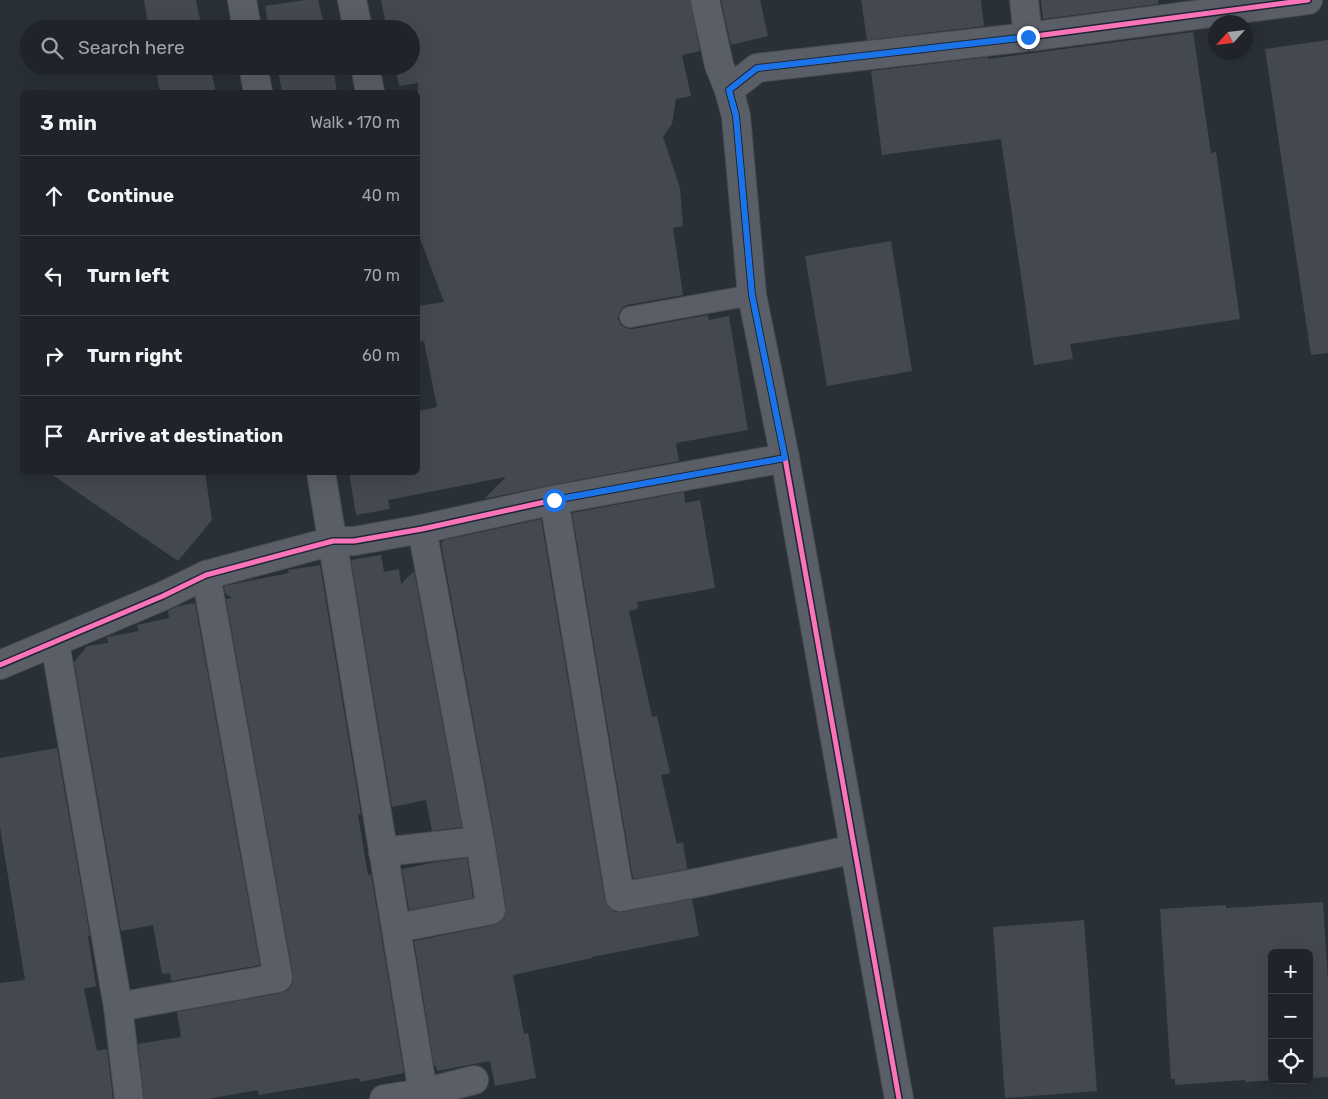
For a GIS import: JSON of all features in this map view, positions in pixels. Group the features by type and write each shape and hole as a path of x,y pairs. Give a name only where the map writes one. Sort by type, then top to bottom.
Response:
{"street":[{"path":"242,0 245,20"},
{"path":"352,0 356,20"},
{"path":"705,0 719,65 729,90 736,116 752,295 785,458 899,1099"},
{"path":"1024,0 1028,37"},
{"path":"729,90 757,68 1028,37 1308,0"},
{"path":"255,75 258,90"},
{"path":"367,75 370,90"},
{"path":"0,664 55,643 206,575 332,541 354,541 422,529 554,500 785,458"},
{"path":"321,475 397,928 422,1093"},
{"path":"554,500 620,897 701,882 855,849"},
{"path":"397,928 491,910 422,529"},
{"path":"118,1007 278,978 206,575"},
{"path":"55,643 118,1007 129,1099"},
{"path":"384,852 480,841"},
{"path":"384,1099 422,1093 474,1080"}],"lane":[{"path":"630,317 752,295"}],"building":[{"path":"144,0 196,0 200,20 147,20"},
{"path":"318,0 323,20 267,20 265,6"},
{"path":"381,0 690,0 700,51 682,55 691,96 676,99 672,124 663,137 680,188 683,226 673,228 683,295 627,305 622,308 618,319 621,325 632,329 708,315 709,320 729,316 748,430 676,443 679,461 484,499 506,477 388,500 390,509 356,515 349,475 420,475 420,411 437,407 424,341 420,342 420,306 444,302 420,238 420,90 418,90 418,83 399,86 397,75 420,75 420,20 385,20"},
{"path":"721,0 760,0 768,36 731,45"},
{"path":"861,0 981,0 984,26 867,40"},
{"path":"1041,0 1158,0 1158,4 1043,19"},
{"path":"1193,32 1211,153 1216,152 1240,319 1070,344 1073,359 1034,365 1001,139 882,155 871,71 988,57 988,59"},
{"path":"1328,40 1328,353 1311,355 1265,49"},
{"path":"157,75 212,75 216,90 160,90"},
{"path":"279,75 334,75 337,90 282,90"},
{"path":"891,241 912,371 827,386 805,256"},
{"path":"52,475 205,475 212,520 178,561"},
{"path":"684,492 685,503 700,500 715,588 637,602 638,609 629,611 652,717 657,716 670,773 661,775 677,844 683,842 687,869 633,879 572,513"},
{"path":"541,519 605,900 608,907 615,912 622,912 692,899 699,936 513,975 524,1034 528,1033 536,1078 495,1086 490,1061 437,1071 436,1066 434,1066 414,941 494,925 501,922 505,916 506,908 441,543 444,540"},
{"path":"381,555 384,572 399,569 401,584 414,571 462,827 432,831 426,800 392,807 351,560"},
{"path":"320,565 361,814 358,815 368,875 371,874 404,1073 360,1082 359,1078 259,1095 258,1090 208,1099 144,1099 138,1044 181,1037 177,1012 281,993 288,990 293,983 226,599 232,598 225,593 224,586 289,573 288,570"},
{"path":"195,603 260,965 171,981 170,973 162,974 153,925 121,931 74,662 87,646 108,643 107,637 139,631 137,625 169,618 168,611 178,606"},
{"path":"57,748 90,936 88,936 96,986 84,989 97,1051 107,1049 113,1099 0,1099 0,983 25,980 0,827 0,758"},
{"path":"467,858 473,898 409,910 402,869"},
{"path":"1323,902 1328,981 1328,1077 1313,1078 1313,949 1268,949 1268,1081 1245,1082 1245,1080 1175,1085 1175,1079 1171,1079 1160,909 1226,905 1226,908"},
{"path":"1084,920 1097,1091 1005,1098 993,927"}],"cycle path":[{"path":"899,1099 785,458 752,295 736,116 729,90 757,68 1028,37 1308,0"},
{"path":"0,665 163,596 206,575 333,541 354,541 422,529 554,500 785,458"}],"route":[{"path":"554,500 785,458 752,295 736,116 729,90 757,68 1028,37"}]}
